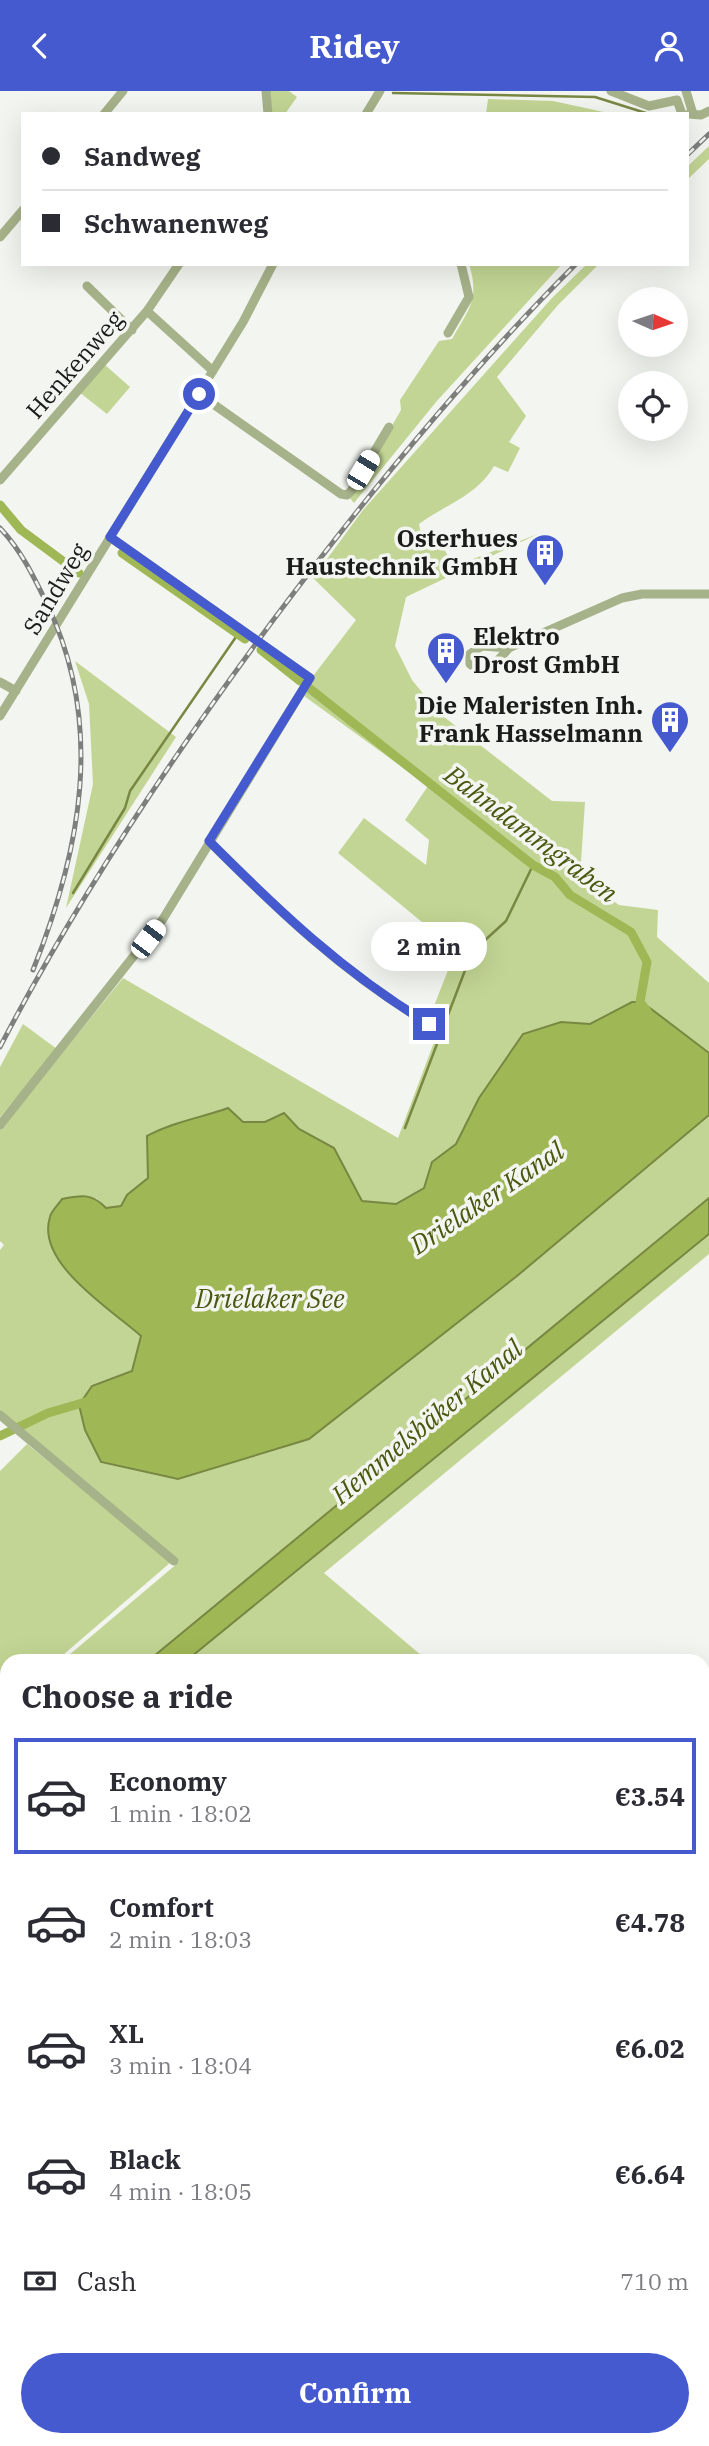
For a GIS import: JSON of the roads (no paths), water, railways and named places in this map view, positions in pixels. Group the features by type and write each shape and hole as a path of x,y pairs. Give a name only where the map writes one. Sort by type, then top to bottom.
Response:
{"street":[{"path":"106,112 123,91"},
{"path":"266,91 268,112"},
{"path":"367,112 380,91"},
{"path":"611,91 649,106 677,100 686,93 691,114 701,115 709,111"},
{"path":"677,100 681,112"},
{"path":"0,237 21,212"},
{"path":"147,311 177,266"},
{"name":"Sandweg","path":"0,716 213,371 272,266"},
{"path":"448,333 469,297 461,266"},
{"path":"87,286 132,330"},
{"name":"Henkenweg","path":"0,480 147,311 213,371"},
{"path":"199,394 346,495 389,427"},
{"path":"0,1125 163,919 310,678 110,537"},
{"path":"509,648 622,598 642,594 709,594"},
{"path":"0,682 16,691"},
{"path":"209,841 286,917 343,967 429,1024"},
{"path":"4,1418 174,1561"}],"water":[{"name":"Drielaker See","path":"632,1002 640,1002 650,1008 709,1053 709,1115 517,1276 309,1439 178,1479 101,1462 85,1430 79,1405 92,1386 132,1371 141,1336 79,1284 54,1251 48,1234 50,1217 62,1199 86,1196 106,1208 121,1206 127,1195 148,1178 147,1136 228,1108 243,1122 265,1122 284,1113 299,1129 334,1148 362,1201 396,1204 424,1188 432,1162 456,1144 479,1098 523,1034 561,1022 590,1024"},
{"path":"709,1198 709,1234 195,1654 156,1654"}],"waterway":[{"path":"393,93 595,97 643,112"},
{"name":"Bahndammgraben","path":"0,505 21,530 79,573"},
{"name":"Bahndammgraben","path":"122,553 245,639"},
{"path":"73,893 125,808 130,791 238,634"},
{"name":"Bahndammgraben","path":"261,650 300,681"},
{"name":"Bahndammgraben","path":"309,688 533,865 555,877 570,895 631,932 647,962 640,1002 647,1011"},
{"path":"405,1128 472,952 506,921 533,865"},
{"name":"Drielaker Kanal","path":"0,1436 48,1413 89,1401"}],"railway":[{"path":"689,153 709,134"},
{"path":"0,1047 62,936 128,828 274,619 419,436 495,348 574,266"},
{"path":"0,528 32,574 65,650 76,695 81,741 80,787 74,833 64,879 33,970"}],"place":[{"name":"Osterhues Haustechnik GmbH","path":"545,587"},
{"name":"Elektro Drost GmbH","path":"446,685"},
{"name":"Die Maleristen Inh. Frank Hasselmann","path":"670,754"}],"water label":[{"name":"Hemmelsbäker Kanal","path":"427,1422"}]}
